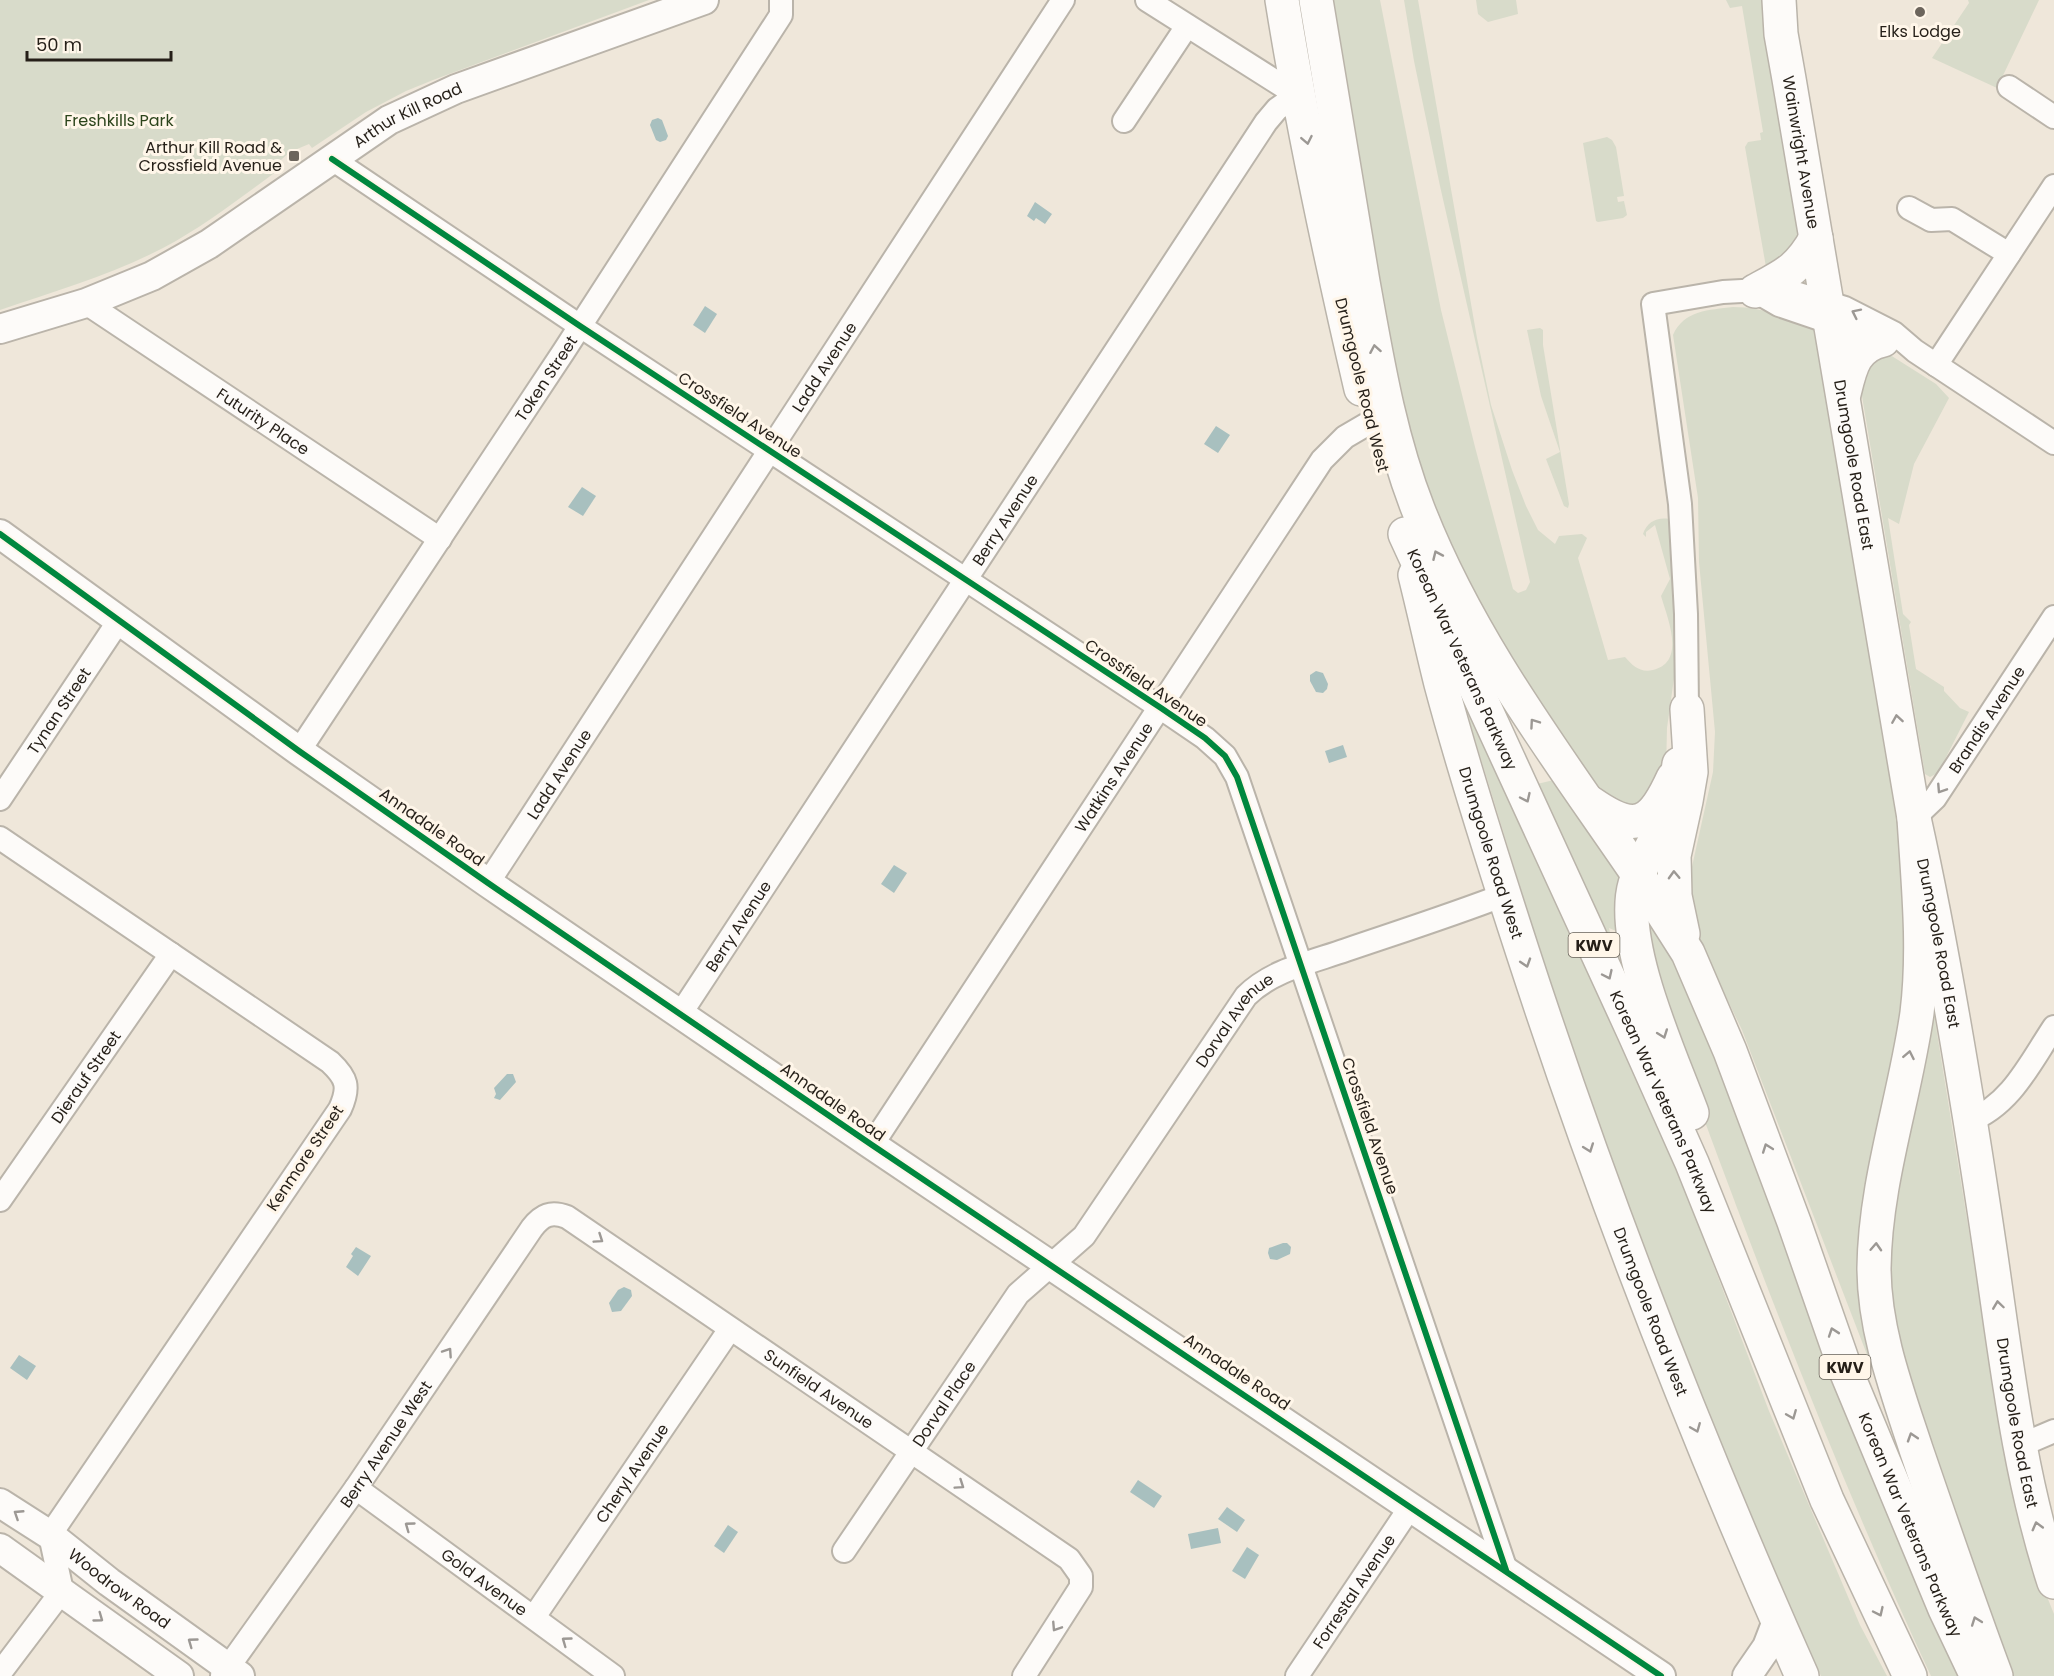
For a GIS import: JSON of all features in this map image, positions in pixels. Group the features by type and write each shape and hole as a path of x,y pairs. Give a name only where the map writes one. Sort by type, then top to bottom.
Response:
{"main road":[{"name":"Drumgoole Road West","path":"1282,0 1297,95 1329,251 1369,423 1383,475 1406,534 1442,685 1504,895 1568,1087 1648,1307 1732,1515 1802,1676"},
{"name":"Drumgoole Road West","path":"1316,0 1382,388 1390,424 1408,482 1437,553 1480,638 1525,710 1639,876"},
{"name":"Wainwright Avenue","path":"1779,0 1781,34 1829,313"},
{"path":"1755,291 1798,265 1816,238"},
{"name":"Drumgoole Road East","path":"1829,313 1914,818 1935,916 2019,1446 2035,1519 2054,1582"},
{"path":"1844,396 1850,370 1859,352 1869,344 1882,340"},
{"name":"Korean War Veterans Parkway","path":"1406,534 1692,1163 1827,1500 1910,1676"},
{"path":"1687,709 1672,804 1635,884 1631,913 1636,951 1653,1007 1736,1236 1770,1360"},
{"path":"1687,709 1690,772 1674,856 1675,896 1688,953"},
{"path":"1587,800 1617,819 1638,821 1659,807 1679,764"},
{"path":"1914,818 1920,915 1919,993 1878,1218 1874,1269 1875,1294 1882,1336 1897,1389 1996,1676"},
{"name":"Korean War Veterans Parkway","path":"1639,876 1688,953 1731,1051 1846,1371 1945,1609 1977,1676"}],"street":[{"name":"Arthur Kill Road","path":"0,330 86,303 152,276 209,244 388,120 456,89 704,0"},
{"name":"Token Street","path":"299,752 580,326 781,15 781,0"},
{"name":"Ladd Avenue","path":"488,883 1063,0"},
{"path":"1147,0 1297,95"},
{"path":"1124,122 1187,26"},
{"path":"2009,87 2054,117"},
{"name":"Berry Avenue","path":"681,1013 1266,122 1277,109 1297,95"},
{"name":"Crossfield Avenue","path":"332,159 580,326 1161,708 1205,738 1225,756 1237,777 1506,1570"},
{"path":"1936,365 2054,186"},
{"path":"1909,208 1931,220 1952,219 2009,254"},
{"path":"1687,709 1686,614 1680,504 1653,304 1724,292 1782,289 1882,340 1915,351"},
{"name":"Futurity Place","path":"86,303 440,539"},
{"path":"1829,313 1845,308 1886,328 1915,351 2054,444"},
{"name":"Watkins Avenue","path":"872,1145 1322,460 1345,437 1369,423"},
{"name":"Annadale Road","path":"0,534 299,752 488,883 872,1145 1661,1676"},
{"name":"Tynan Street","path":"0,799 118,622"},
{"name":"Brandis Avenue","path":"1914,818 1935,798 2051,628"},
{"name":"Kenmore Street","path":"0,838 330,1062 340,1072 346,1084 345,1097 340,1109 50,1535"},
{"name":"Dorval Avenue","path":"1052,1264 1084,1236 1246,996 1264,980 1504,895"},
{"name":"Dierauf Street","path":"0,1200 171,954"},
{"path":"1969,1121 1985,1114 2004,1100 2054,1027"},
{"name":"Sunfield Avenue","path":"547,1214 567,1217 1069,1559 1081,1576 1081,1587 1024,1676"},
{"name":"Berry Avenue West","path":"230,1673 532,1228 539,1219 547,1214"},
{"name":"Dorval Place","path":"844,1551 1018,1294 1052,1264"},
{"name":"Cheryl Avenue","path":"534,1617 729,1329"},
{"path":"2019,1446 2054,1431"},
{"name":"Gold Avenue","path":"356,1488 614,1676"},
{"name":"Woodrow Road","path":"0,1503 50,1535 230,1673"},
{"name":"Forrestal Avenue","path":"1297,1676 1411,1506"},
{"path":"0,1673 62,1591 50,1535"},
{"path":"0,1548 179,1676"},
{"path":"1747,1676 1767,1647 1777,1621"}],"green space":[{"name":"Freshkills Park","path":"0,0 649,0 406,91 366,112 312,148 309,144 290,152 274,166 277,171 207,222 178,240 143,258 103,274 0,310"},
{"path":"1327,0 1380,0 1441,310 1513,589 1518,593 1526,590 1530,582 1440,186 1404,0 1418,0 1477,338 1491,405 1512,470 1538,530 1555,544 1559,536 1582,534 1587,538 1578,558 1608,660 1625,657 1637,668 1648,671 1663,665 1669,658 1672,638 1661,596 1670,579 1655,525 1646,532 1646,537 1643,534 1650,523 1660,519 1669,519 1674,524 1676,664 1667,728 1666,771 1649,809 1607,803 1488,633 1406,439"},
{"path":"1476,0 1516,0 1518,14 1488,22 1478,14"},
{"path":"1726,0 1770,0 1805,241 1766,267 1745,147 1748,142 1761,140 1760,133 1763,132 1742,6 1730,8"},
{"path":"1968,0 2039,0 1997,88 1932,58 1969,3"},
{"path":"1607,137 1616,147 1624,196 1617,197 1618,202 1624,201 1627,215 1623,218 1598,222 1583,143"},
{"path":"1733,307 1765,311 1817,328 1909,859 1904,1051 1881,1391 1742,1030 1701,945 1692,912 1691,871 1713,772 1715,732 1699,562 1698,498 1673,335 1684,320 1690,316"},
{"path":"1540,328 1543,330 1543,345 1569,504 1568,508 1564,506 1546,459 1560,452 1541,396 1527,330"},
{"path":"1887,353 1936,384 1949,398 1914,464 1899,524 1888,518 1903,614 1911,622 1909,625 1916,669 1944,687 1944,691 1960,708 1969,712 1938,773 1930,777 1925,774 1858,372"},
{"path":"1464,682 1673,1159 1769,1411 1860,1625 1887,1676 1821,1676 1748,1508 1646,1253 1554,994 1471,727 1464,701"},
{"path":"1554,780 1629,876 1621,933 1609,928 1611,947 1537,784"},
{"path":"1647,903 1659,921 1971,1676 1931,1676 1853,1501 1747,1235 1648,966"},
{"path":"1932,1002 1990,1362 2041,1582 2054,1614 2054,1676 2005,1676 1894,1342 1886,1257"}],"water":[{"path":"658,118 662,120 668,136 666,140 660,142 656,140 650,125 652,120"},
{"path":"1035,202 1052,214 1045,224 1036,218 1034,221 1027,216"},
{"path":"705,306 717,314 705,333 693,325"},
{"path":"1216,426 1230,435 1218,453 1204,444"},
{"path":"582,487 596,496 583,516 568,507"},
{"path":"1316,671 1323,673 1328,684 1323,693 1316,692 1310,681 1310,675"},
{"path":"1343,745 1347,757 1329,763 1325,751"},
{"path":"894,865 907,873 894,893 881,884"},
{"path":"507,1074 513,1074 516,1082 500,1100 494,1098 496,1094 494,1088"},
{"path":"1283,1243 1291,1247 1290,1254 1277,1260 1270,1259 1269,1248"},
{"path":"356,1247 371,1256 358,1276 346,1267"},
{"path":"624,1287 631,1290 632,1296 621,1311 612,1312 609,1303 618,1290"},
{"path":"19,1355 36,1366 27,1380 10,1368"},
{"path":"1138,1480 1162,1496 1154,1508 1130,1492"},
{"path":"1227,1507 1245,1520 1237,1532 1218,1519"},
{"path":"728,1525 738,1532 724,1553 714,1546"},
{"path":"1218,1528 1221,1543 1191,1549 1188,1534"},
{"path":"1247,1547 1259,1555 1245,1579 1232,1571"}],"cycle path":[{"path":"332,159 580,326 1161,708 1205,738 1225,756 1237,777 1506,1570"},
{"path":"0,534 299,751 488,883 872,1145 1661,1676"}],"place":[{"name":"Elks Lodge","path":"1920,12"},
{"name":"Arthur Kill Road & Crossfield Avenue","path":"294,156"}]}
